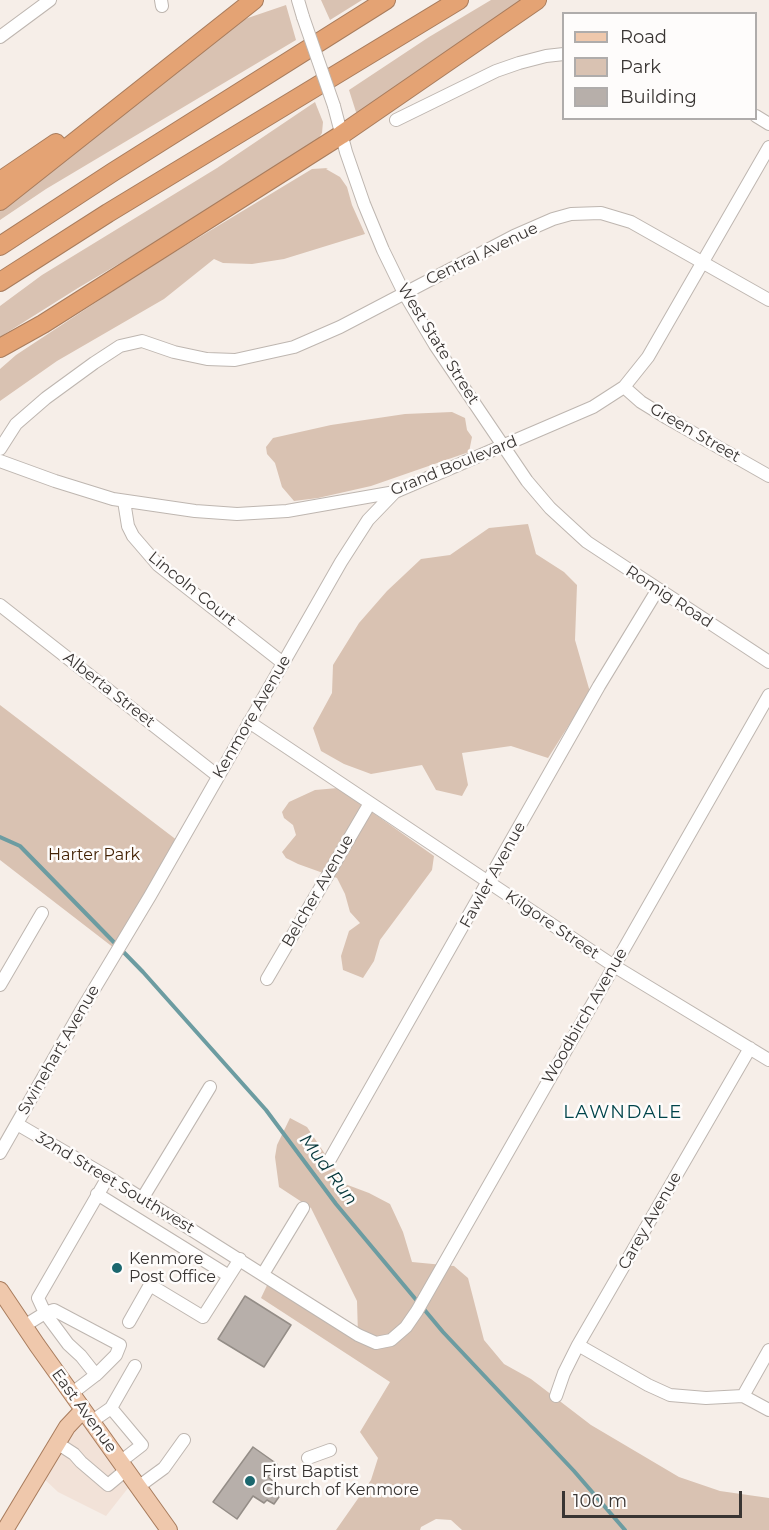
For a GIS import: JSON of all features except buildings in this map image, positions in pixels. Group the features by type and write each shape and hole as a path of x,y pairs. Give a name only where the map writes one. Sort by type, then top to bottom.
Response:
{"highway":[{"path":"0,201 254,0"},
{"path":"0,246 104,177 386,0"},
{"path":"0,282 108,213 459,0"},
{"path":"0,348 43,324 341,135 537,0"},
{"path":"0,181 181,57"},
{"path":"0,359 43,324"}],"main road":[{"name":"East Avenue","path":"0,1290 169,1530"},
{"path":"5,1530 68,1427 87,1416"}],"street":[{"path":"0,37 50,0"},
{"name":"West State Street","path":"298,0 364,204 404,292 435,345 527,481 550,508 573,528"},
{"path":"396,120 496,71 546,56 562,54"},
{"name":"Grand Boulevard","path":"0,461 55,481 124,501 195,511 267,513 307,509 394,492 504,447 593,407 624,387 648,357 769,147"},
{"name":"Central Avenue","path":"0,449 16,424 46,398 120,346 142,341 174,352 236,360 294,347 340,327 514,236 554,219 587,212 610,214 631,222 769,300"},
{"name":"Green Street","path":"624,387 641,402 667,418 769,476"},
{"name":"Kenmore Avenue","path":"117,952 361,530 394,492"},
{"name":"Lincoln Court","path":"124,501 128,526 144,550 159,565 283,663"},
{"name":"Romig Road","path":"573,528 587,542 618,564 769,662"},
{"name":"Fawler Avenue","path":"329,1161 599,686 658,589"},
{"name":"Alberta Street","path":"0,605 218,776"},
{"name":"Woodbirch Avenue","path":"398,1335 406,1328 417,1311 769,695"},
{"name":"Kilgore Street","path":"249,722 614,966 769,1060"},
{"name":"Belcher Avenue","path":"267,979 370,803"},
{"path":"0,985 42,913"},
{"name":"Swinehart Avenue","path":"0,1153 117,952"},
{"name":"Carey Avenue","path":"556,1396 564,1373 578,1346 750,1048"},
{"path":"142,1199 210,1087"},
{"name":"32nd Street Southwest","path":"17,1124 108,1177 369,1341 383,1343 391,1341 398,1335"},
{"path":"96,1375 68,1344 45,1313 38,1298 108,1177"},
{"path":"98,1194 229,1276"},
{"path":"263,1274 303,1208"},
{"path":"129,1322 150,1285 203,1317 240,1259"},
{"path":"24,1326 54,1310 120,1345 116,1355 72,1394"},
{"path":"578,1346 670,1395 706,1398 743,1396 769,1410"},
{"path":"743,1396 769,1350"},
{"path":"87,1416 111,1408 135,1366"},
{"path":"57,1443 75,1454 108,1485 142,1444 111,1408"},
{"path":"138,1487 164,1468 184,1440"},
{"path":"308,1458 330,1450"}],"shaded area":[{"path":"83,1415 132,1483 106,1516 58,1492 40,1475"}],"green space":[{"path":"321,0 362,0 330,20"},
{"path":"491,0 528,0 364,113 356,112 349,90 429,37"},
{"path":"286,5 296,40 46,189 0,220 0,207 236,22"},
{"path":"315,102 323,122 322,133 317,141 222,203 0,337 0,306 42,275 217,168"},
{"path":"328,168 326,169 340,177 347,187 365,234 284,259 252,264 223,263 214,259 164,299 57,361 0,401 0,369 16,355 145,270 312,169"},
{"path":"452,412 465,418 467,430 472,437 469,452 371,486 294,501 282,487 275,463 267,454 266,447 273,438 331,425 405,414"},
{"path":"528,524 536,554 564,572 577,585 575,640 590,692 548,758 511,746 462,753 468,785 462,796 436,790 422,765 371,774 344,764 321,751 313,728 332,693 333,665 359,623 387,591 421,559 450,555 489,528"},
{"name":"Harter Park","path":"0,705 178,841 114,948 0,860"},
{"path":"338,788 434,856 432,870 380,940 374,961 363,978 343,970 341,956 349,931 360,923 350,912 337,878 298,864 286,858 282,852 296,835 293,825 284,818 282,812 289,802 315,790"},
{"path":"290,1118 307,1127 345,1184 390,1204 403,1232 412,1262 454,1266 468,1278 484,1340 504,1364 531,1379 591,1425 679,1477 720,1491 769,1498 769,1530 462,1530 451,1520 436,1519 421,1527 420,1530 336,1530 371,1480 378,1458 360,1432 390,1382 261,1298 270,1279 358,1335 357,1301 311,1208 279,1187 275,1157 277,1145"}],"waterway":[{"name":"Mud Run","path":"0,837 20,846 143,972 266,1110 336,1204 443,1332 574,1471 625,1530"}],"place":[{"name":"Kenmore Post Office","path":"117,1268"},
{"name":"First Baptist Church of Kenmore","path":"250,1481"}],"district":[{"name":"LAWNDALE","path":"623,1113"}]}
